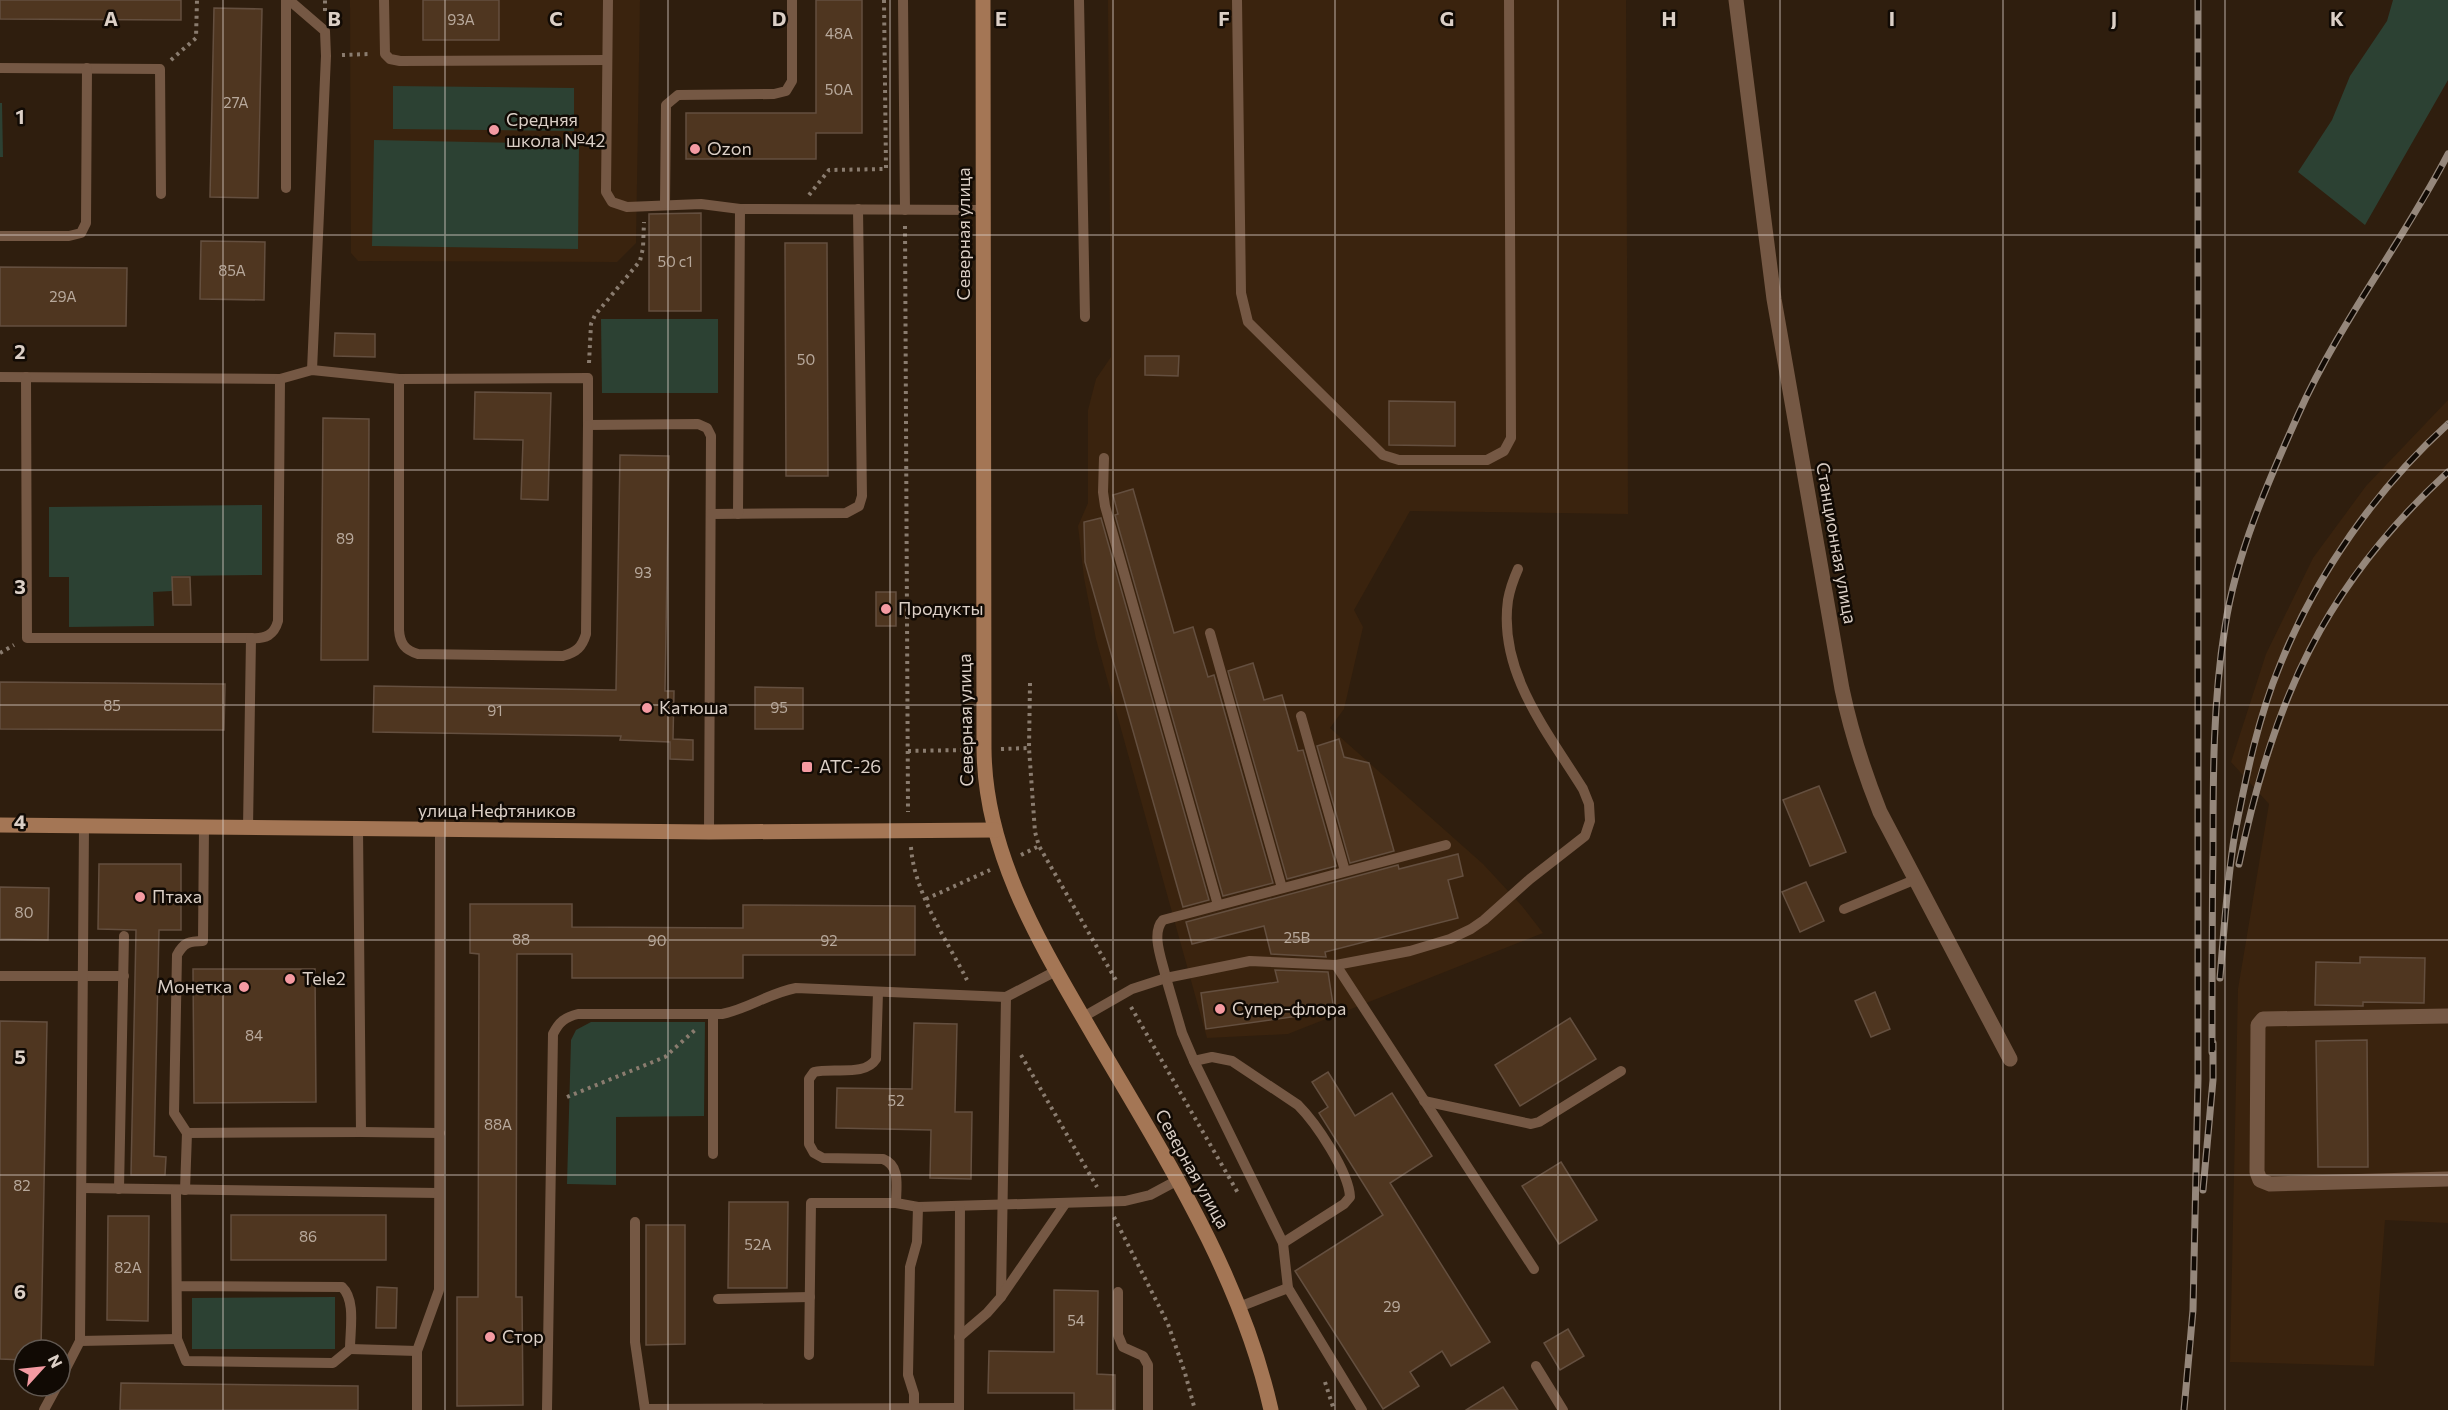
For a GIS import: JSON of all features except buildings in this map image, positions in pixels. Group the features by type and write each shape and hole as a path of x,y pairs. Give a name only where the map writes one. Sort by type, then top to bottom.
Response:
{"main road":[{"name":"Северная улица","path":"983,0 984,770 987,799 1004,863 1018,896 1056,971 1200,1221 1239,1307 1256,1354 1271,1410"},
{"name":"улица Нефтяников","path":"0,825 440,830 995,830"}],"street":[{"name":"Станционная улица","path":"1736,0 1774,299 1842,689 1865,775 1880,812 2010,1059"},
{"path":"2448,1016 2264,1019 2258,1025 2257,1172 2260,1180 2270,1184 2448,1179"}],"lane":[{"path":"288,0 325,31 326,56 312,370"},
{"path":"286,188 288,0"},
{"path":"384,0 385,54 390,59 400,61 607,60"},
{"path":"608,0 606,192 612,202 627,207 701,204 740,209 983,210"},
{"path":"665,204 666,105 678,95 774,94 786,91 792,81 792,0"},
{"path":"903,0 905,210"},
{"path":"1079,0 1084,317"},
{"path":"1237,0 1241,294 1248,322 1383,455 1399,460 1487,460 1504,452 1511,438 1509,0"},
{"path":"0,68 160,69 161,194"},
{"path":"0,236 69,237 81,233 86,223 87,68"},
{"path":"738,514 740,209"},
{"path":"711,514 846,513 859,506 862,496 858,209"},
{"path":"0,377 280,378 312,370 399,379 588,378 586,634 583,644 574,653 563,656 418,654 407,650 400,641 399,379"},
{"path":"26,377 27,638 251,638 269,636 276,631 278,621 280,378"},
{"path":"588,425 698,424 707,428 711,436 709,831"},
{"path":"1104,458 1105,506 1218,905"},
{"path":"1083,1017 1123,993 1166,978 1250,961 1336,965 1410,951 1450,939 1471,929 1585,836 1590,821 1589,804 1583,789 1527,699 1516,674 1507,621 1508,598 1518,568"},
{"path":"1210,633 1282,888"},
{"path":"249,828 251,638"},
{"path":"1301,716 1346,871"},
{"path":"72,1357 80,1341 84,826"},
{"path":"204,827 203,941 189,941 181,947 177,955 174,1113 187,1133 181,1190 177,1340 186,1361 333,1363 350,1349 417,1351"},
{"path":"358,829 361,1132"},
{"path":"417,1410 417,1351 439,1290 440,830"},
{"path":"1362,1410 1288,1288 1283,1243 1182,1033 1166,978 1157,934 1158,926 1170,917 1446,845"},
{"path":"1844,909 1914,880"},
{"path":"120,1189 124,936"},
{"path":"1336,965 1534,1269"},
{"path":"547,1410 553,1034 566,1017 578,1014 713,1014 741,1010 778,992 796,988 1006,997 1056,971"},
{"path":"0,976 124,976"},
{"path":"878,992 876,1059 872,1066 864,1069 824,1069 814,1072 809,1079 809,1144 814,1153 823,1158 884,1159 891,1162 896,1169 896,1203"},
{"path":"1001,1297 1006,997"},
{"path":"713,1014 713,1154"},
{"path":"1194,1061 1212,1057 1232,1061 1298,1105 1308,1114 1346,1176 1350,1197 1344,1204 1283,1243"},
{"path":"1424,1101 1531,1124 1539,1122 1621,1071"},
{"path":"187,1133 440,1132"},
{"path":"810,1355 811,1203 896,1203 918,1207 1065,1204 1138,1199 1178,1180"},
{"path":"82,1188 439,1194"},
{"path":"959,1337 987,1313 1001,1297 1065,1204"},
{"path":"635,1222 635,1342 645,1409 959,1409 960,1206"},
{"path":"914,1409 914,1394 908,1376 910,1267 917,1242 918,1207"},
{"path":"177,1286 342,1287 348,1293 350,1302 350,1349"},
{"path":"1239,1307 1288,1288"},
{"path":"1118,1292 1118,1335 1123,1347 1143,1356 1148,1365 1148,1410"},
{"path":"718,1299 810,1298"},
{"path":"80,1341 177,1340"},
{"path":"1536,1366 1563,1410"}],"path":[{"path":"160,69 196,38 197,0"},
{"path":"807,198 829,170 886,169 884,0"},
{"path":"326,56 385,54"},
{"path":"588,378 591,324 595,315 640,261 643,248 644,205"},
{"path":"1030,683 1030,759 1035,832 1039,846 1241,1198"},
{"path":"926,899 1039,846"},
{"path":"551,1104 665,1057 713,1014"},
{"path":"1324,1381 1334,1410"}],"shaded area":[{"name":"Средняя школа №42","path":"350,0 640,0 636,243 617,262 358,261 351,253"},
{"path":"1108,0 1626,0 1628,514 1410,511 1354,610 1363,627 1344,709 1330,728 1483,864 1522,906 1543,933 1288,1034 1207,1038 1096,639 1084,578 1078,526 1088,503 1088,410 1096,379 1111,357"},
{"path":"2448,400 2448,1223 2385,1220 2374,1366 2230,1362 2238,989 2269,804 2231,762 2266,654 2313,558 2366,486"}],"green space":[{"path":"2393,0 2448,0 2448,80 2365,225 2298,172 2332,120 2350,76 2387,21"},
{"path":"393,86 574,88 574,131 393,129"},
{"path":"0,103 2,103 3,157 0,157"},
{"path":"374,140 579,144 578,249 372,246"},
{"path":"601,319 718,319 718,393 602,393"},
{"path":"262,505 262,575 172,576 172,591 153,592 154,626 69,627 69,577 49,577 49,507"},
{"path":"591,1022 705,1022 704,1116 616,1117 616,1185 567,1184 571,1040 576,1030"},
{"path":"335,1297 335,1349 192,1349 192,1298"}],"railway":[{"path":"2184,1410 2193,1310 2198,1079 2198,0"},
{"path":"2212,1052 2214,739 2221,655 2237,572 2254,519 2314,381 2448,154"},
{"path":"2220,978 2235,833 2259,726 2280,665 2311,599 2350,535 2396,476 2448,424"},
{"path":"2239,864 2269,750 2287,698 2310,650 2336,603 2368,558 2405,515 2448,472"},
{"path":"2203,1190 2213,1080 2213,1043"}],"place":[{"name":"Средняя школа №42","path":"494,130"},
{"name":"Ozon","path":"695,149"},
{"name":"Продукты","path":"886,609"},
{"name":"Катюша","path":"647,708"},
{"name":"АТС-26","path":"807,767"},
{"name":"Птаха","path":"140,897"},
{"name":"Tele2","path":"290,979"},
{"name":"Монетка","path":"244,987"},
{"name":"Супер-флора","path":"1220,1009"},
{"name":"Стор","path":"490,1337"}]}
